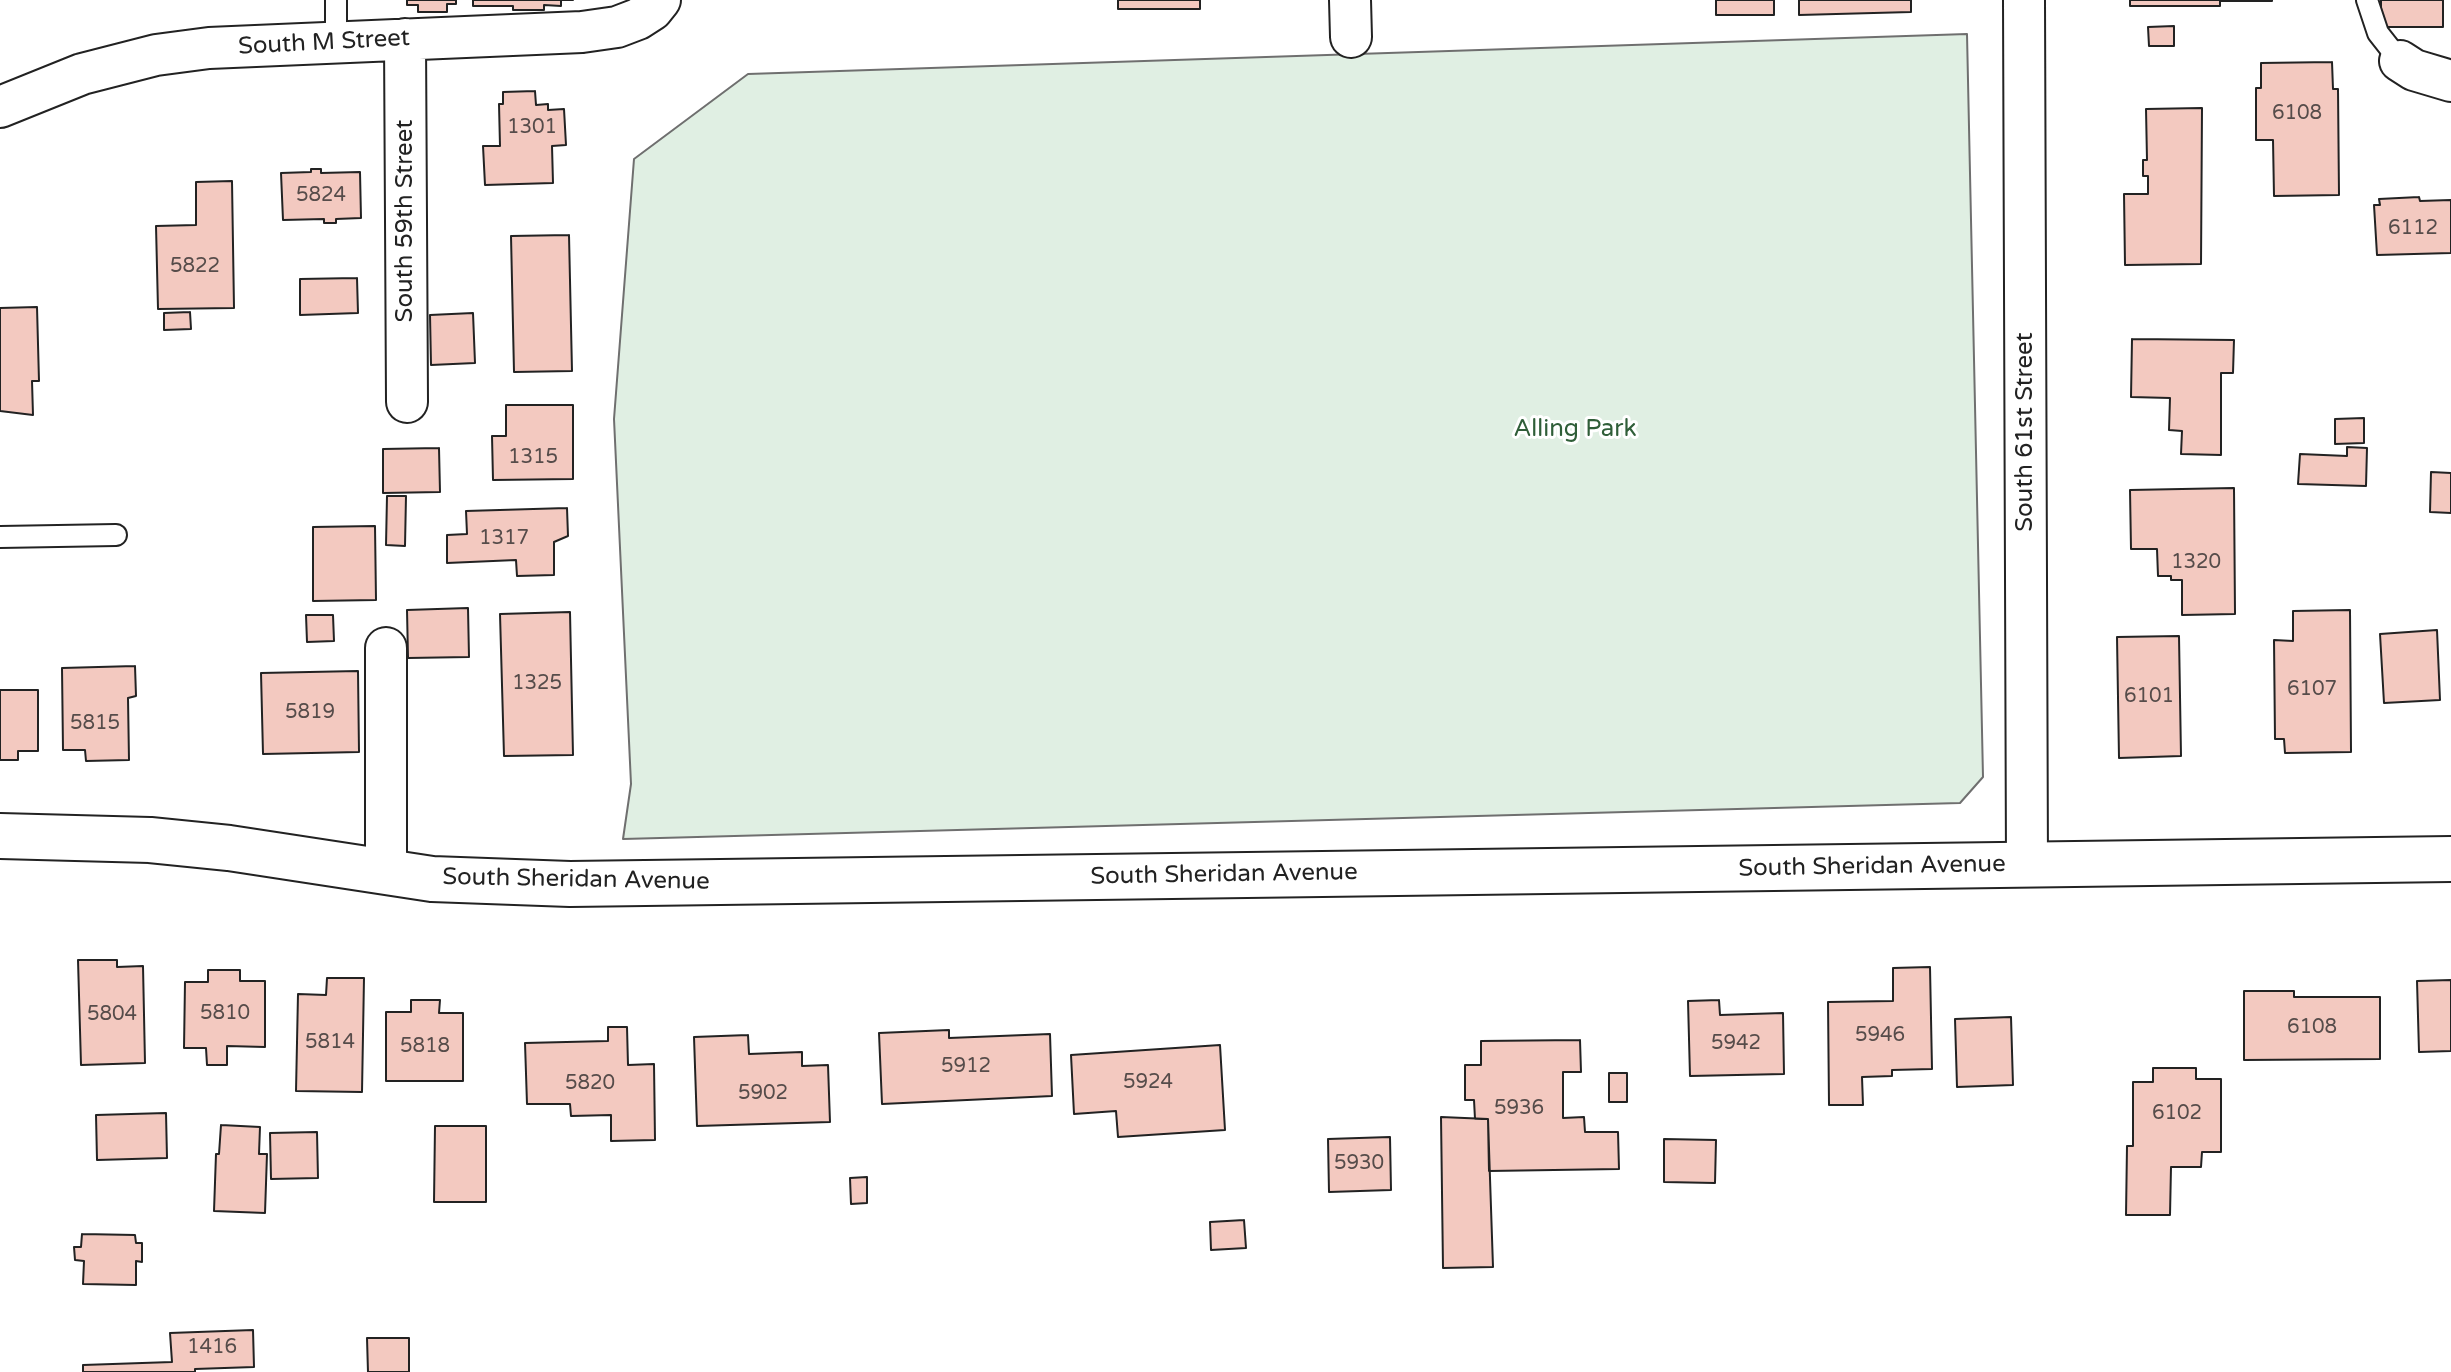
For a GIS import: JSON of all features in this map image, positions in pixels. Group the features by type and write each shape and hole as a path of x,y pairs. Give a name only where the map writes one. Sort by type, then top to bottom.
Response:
{"street":[{"name":"South 61st Street","path":"2024,0 2027,865"},
{"name":"South M Street","path":"0,107 82,74 156,55 209,48 582,32 617,27 638,19 656,5"},
{"name":"South 59th Street","path":"405,39 407,402"},
{"path":"2400,61 2414,70 2451,81"},
{"path":"386,648 386,873"},
{"name":"South Sheridan Avenue","path":"0,836 113,837 186,843 432,879 570,884 2451,859"}],"lane":[{"path":"336,0 336,42"},
{"path":"2367,0 2378,33 2400,61"},
{"path":"0,537 116,535"}],"green space":[{"name":"Alling Park","path":"1967,34 1983,777 1960,803 623,839 631,784 614,419 634,159 748,74"}],"building":[{"path":"407,0 456,0 456,4 447,4 447,12 418,12 418,5 407,5"},
{"path":"473,0 561,0 561,6 544,5 544,10 513,10 513,6 473,6"},
{"path":"1118,0 1200,0 1200,9 1118,9"},
{"path":"1716,0 1774,0 1774,15 1716,15"},
{"path":"1799,0 1911,0 1911,12 1799,15"},
{"path":"2130,0 2272,1 2220,1 2220,6 2130,6"},
{"path":"2381,0 2443,0 2443,27 2381,27"},
{"path":"2174,26 2174,46 2149,46 2148,27"},
{"path":"2332,62 2333,89 2338,89 2339,195 2274,196 2273,140 2256,140 2256,88 2261,88 2261,63"},
{"path":"535,91 536,105 548,104 548,110 564,109 566,145 552,146 553,183 485,185 483,146 500,146 499,104 503,104 503,92"},
{"path":"2202,108 2201,264 2125,265 2124,194 2148,194 2148,176 2143,176 2143,160 2147,160 2146,109"},
{"path":"311,169 321,169 321,173 360,172 361,218 336,219 336,223 324,223 324,219 283,220 281,173 311,172"},
{"path":"232,181 234,308 158,309 156,226 196,225 196,182"},
{"path":"2419,197 2420,201 2451,200 2451,253 2377,255 2374,205 2380,205 2379,199"},
{"path":"569,235 572,371 514,372 511,236"},
{"path":"357,278 358,313 300,315 300,279"},
{"path":"37,307 39,381 32,381 33,415 0,411 0,308"},
{"path":"190,312 191,329 164,330 164,313"},
{"path":"473,313 475,363 431,365 430,315"},
{"path":"2132,339 2234,340 2233,373 2221,373 2221,455 2181,454 2182,431 2169,430 2170,398 2131,397"},
{"path":"506,405 573,405 573,479 493,480 492,436 506,436"},
{"path":"2364,418 2364,443 2335,444 2335,419"},
{"path":"2347,447 2367,448 2366,486 2298,484 2300,454 2347,456"},
{"path":"439,448 440,492 383,493 383,449"},
{"path":"2431,472 2451,473 2451,513 2430,512"},
{"path":"2234,488 2235,614 2182,615 2182,580 2158,576 2157,549 2131,549 2130,490"},
{"path":"387,496 406,496 405,546 386,545"},
{"path":"567,508 568,536 554,542 554,575 517,576 516,560 447,563 447,535 467,534 466,511"},
{"path":"375,526 376,600 313,601 313,527"},
{"path":"468,608 469,657 408,658 407,610"},
{"path":"2350,610 2351,752 2285,753 2284,739 2275,739 2274,640 2293,641 2293,611"},
{"path":"570,612 573,755 504,756 500,614"},
{"path":"306,615 333,615 334,641 307,642"},
{"path":"2437,630 2440,700 2384,703 2380,634"},
{"path":"2179,636 2181,756 2119,758 2117,637"},
{"path":"135,666 136,696 128,698 129,760 86,761 85,750 63,750 62,668"},
{"path":"358,671 359,752 263,754 261,673"},
{"path":"0,690 38,690 38,751 18,751 18,760 0,760"},
{"path":"78,960 117,960 117,967 143,966 145,1063 81,1065"},
{"path":"1930,967 1932,1069 1892,1070 1892,1076 1862,1077 1863,1105 1829,1105 1828,1002 1893,1001 1893,968"},
{"path":"208,970 240,970 240,981 265,981 265,1047 227,1046 227,1065 207,1065 206,1048 184,1048 185,982 208,982"},
{"path":"327,978 364,978 362,1092 296,1091 298,994 326,995"},
{"path":"2451,980 2451,1051 2419,1052 2417,981"},
{"path":"2244,991 2294,991 2294,997 2380,997 2380,1059 2244,1060"},
{"path":"411,1000 440,1000 439,1013 463,1013 463,1081 386,1081 386,1012 411,1012"},
{"path":"1719,1000 1720,1015 1783,1013 1784,1074 1690,1076 1688,1001"},
{"path":"2011,1017 2013,1085 1957,1087 1955,1019"},
{"path":"608,1027 627,1027 628,1065 654,1064 655,1140 611,1141 611,1115 571,1116 570,1104 527,1104 525,1043 608,1041"},
{"path":"949,1030 949,1038 1050,1034 1052,1096 882,1104 879,1033"},
{"path":"748,1035 749,1054 802,1052 802,1066 828,1065 830,1122 697,1126 694,1037"},
{"path":"1580,1040 1581,1072 1563,1072 1563,1118 1584,1117 1585,1132 1618,1132 1619,1169 1489,1171 1488,1119 1475,1119 1474,1100 1465,1100 1465,1065 1481,1065 1481,1041"},
{"path":"1220,1045 1225,1130 1118,1137 1116,1111 1074,1114 1071,1055"},
{"path":"2153,1068 2196,1068 2196,1079 2221,1079 2221,1152 2202,1152 2201,1167 2171,1167 2170,1215 2126,1215 2127,1146 2133,1146 2133,1082 2153,1082"},
{"path":"1609,1073 1627,1073 1627,1102 1609,1102"},
{"path":"166,1113 167,1158 97,1160 96,1115"},
{"path":"1441,1117 1488,1119 1493,1267 1443,1268"},
{"path":"221,1125 260,1127 259,1154 267,1154 265,1213 214,1211 216,1154 219,1154"},
{"path":"435,1126 486,1126 486,1202 434,1202"},
{"path":"317,1132 318,1178 271,1179 270,1133"},
{"path":"1390,1137 1391,1190 1329,1192 1328,1139"},
{"path":"1664,1139 1716,1140 1715,1183 1664,1182"},
{"path":"867,1177 867,1203 851,1204 850,1178"},
{"path":"1244,1220 1246,1248 1211,1250 1210,1222"},
{"path":"82,1234 135,1235 136,1243 142,1243 142,1262 136,1261 136,1285 83,1284 84,1261 75,1260 74,1247 81,1247"},
{"path":"253,1330 254,1367 195,1369 195,1372 83,1372 83,1365 172,1362 170,1333"},
{"path":"367,1338 409,1338 409,1372 368,1372"}]}
